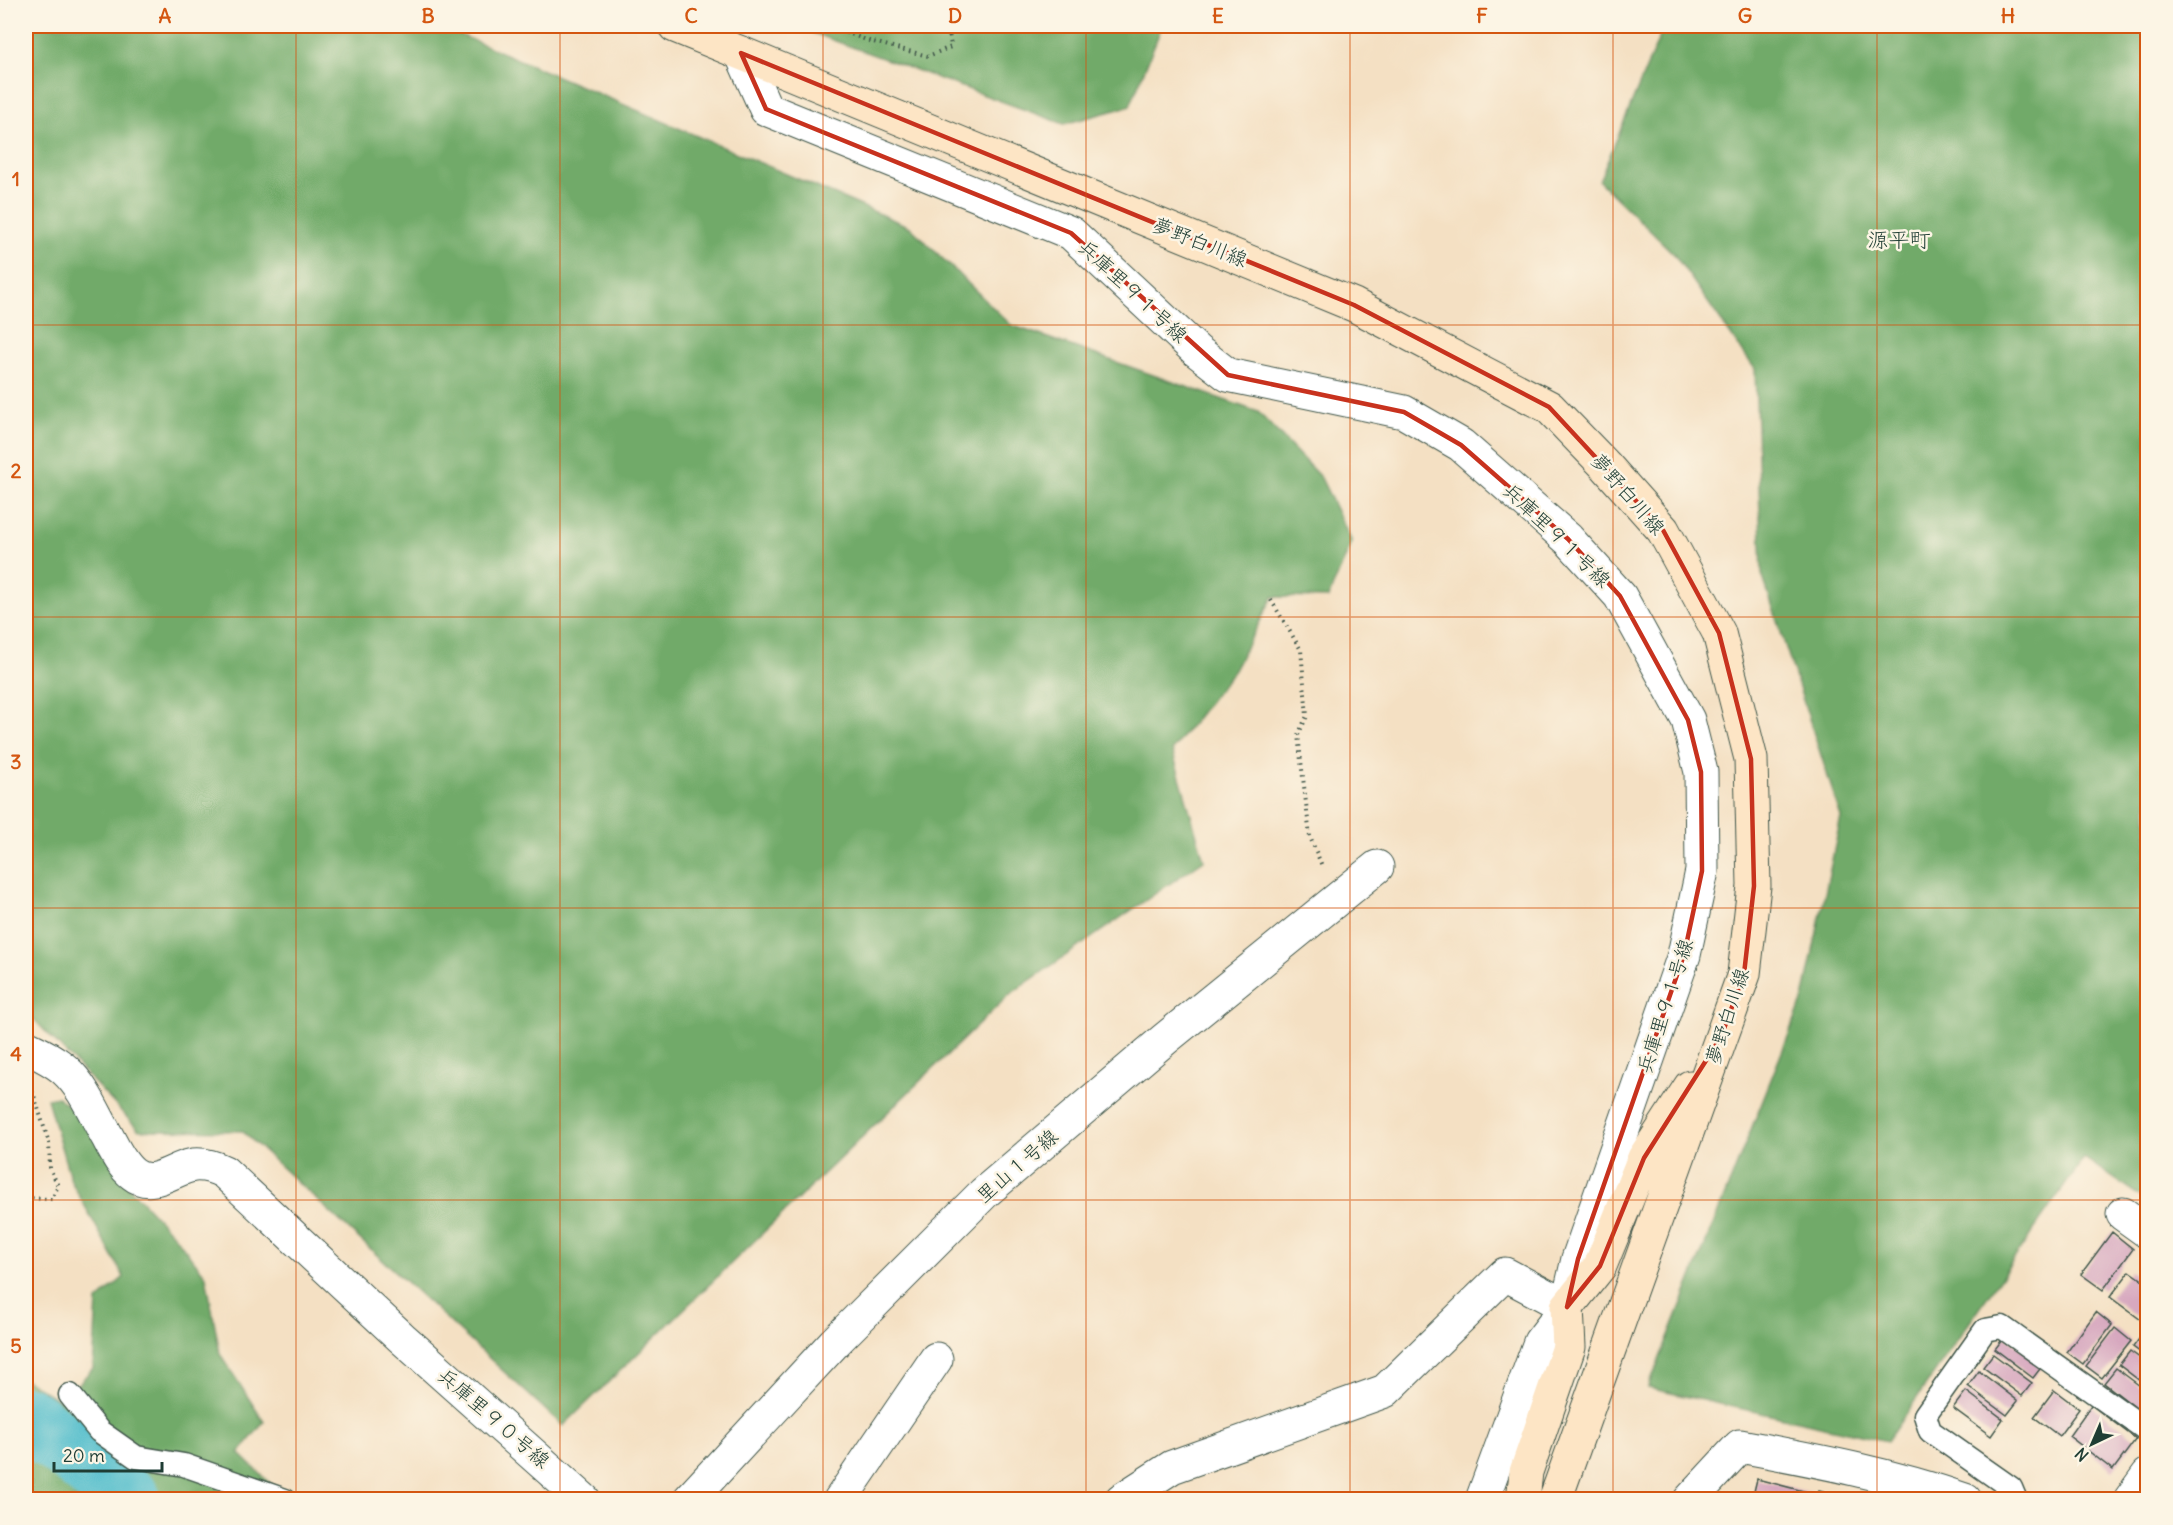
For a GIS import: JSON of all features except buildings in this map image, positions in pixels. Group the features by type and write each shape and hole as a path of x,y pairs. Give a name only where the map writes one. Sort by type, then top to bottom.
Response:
{"street":[{"name":"夢野白川線","path":"675,26 1354,305 1548,407 1606,466 1663,530 1719,633 1751,759 1754,886 1744,974 1555,1500"},
{"name":"兵庫里９１号線","path":"741,53 766,109 1071,233 1197,351 1228,375 1404,412 1461,446 1568,539 1620,596 1689,720 1701,772 1702,871 1684,955 1578,1259 1567,1307 1540,1342 1482,1500"},
{"name":"里山１号線","path":"689,1500 835,1342 984,1193 1165,1039 1377,867"},
{"path":"1523,1500 1526,1472 1569,1347 1567,1307 1600,1266 1644,1158 1721,1037"},
{"name":"兵庫里９０号線","path":"26,1047 65,1070 78,1084 117,1156 134,1175 149,1179 165,1177 192,1165 212,1166 224,1172 402,1338 584,1500"},
{"path":"1121,1500 1172,1467 1384,1390 1505,1274 1567,1307"},
{"path":"840,1500 936,1359"},
{"path":"1690,1500 1740,1446 1820,1460 1928,1494 1965,1500"},
{"path":"2130,1500 2148,1475"}],"lane":[{"path":"2016,1500 2011,1488 1930,1431 1925,1415 1985,1330 2002,1327 2148,1431"},
{"path":"70,1395 99,1431 136,1457 184,1465 285,1500"}],"path":[{"path":"829,26 869,41 928,56 951,47 948,26"},
{"path":"1271,600 1301,650 1307,716 1298,735 1310,837 1337,900"},
{"path":"26,1198 52,1199 58,1186 50,1168 49,1143 30,1085"}],"highlighted area":[{"path":"741,53 1354,305 1549,407 1663,530 1719,633 1751,759 1754,886 1744,974 1721,1037 1644,1158 1600,1266 1567,1307 1578,1259 1684,955 1702,871 1701,772 1688,720 1620,596 1568,539 1461,445 1404,412 1228,375 1071,233 766,109"}],"green space":[{"path":"26,26 440,26 910,227 1011,325 1258,412 1321,478 1352,542 1328,598 1273,597 1234,670 1172,750 1204,860 1009,995 563,1426 242,1131 139,1130 26,1011"},
{"path":"794,26 1162,26 1130,106 1064,124"},
{"path":"1664,26 2147,26 2147,1201 2084,1158 1887,1441 1648,1388 1803,999 1841,817 1762,574 1755,369 1674,254 1599,181"},
{"path":"58,1097 82,1117 126,1184 176,1238 206,1276 220,1354 264,1422 239,1453 286,1499 26,1499 26,1380 62,1402 93,1368 97,1301 124,1277 71,1181 47,1099"}],"waterway":[{"path":"26,1418 72,1452 129,1500"}],"district":[{"name":"源平町","path":"1899,240"}]}
